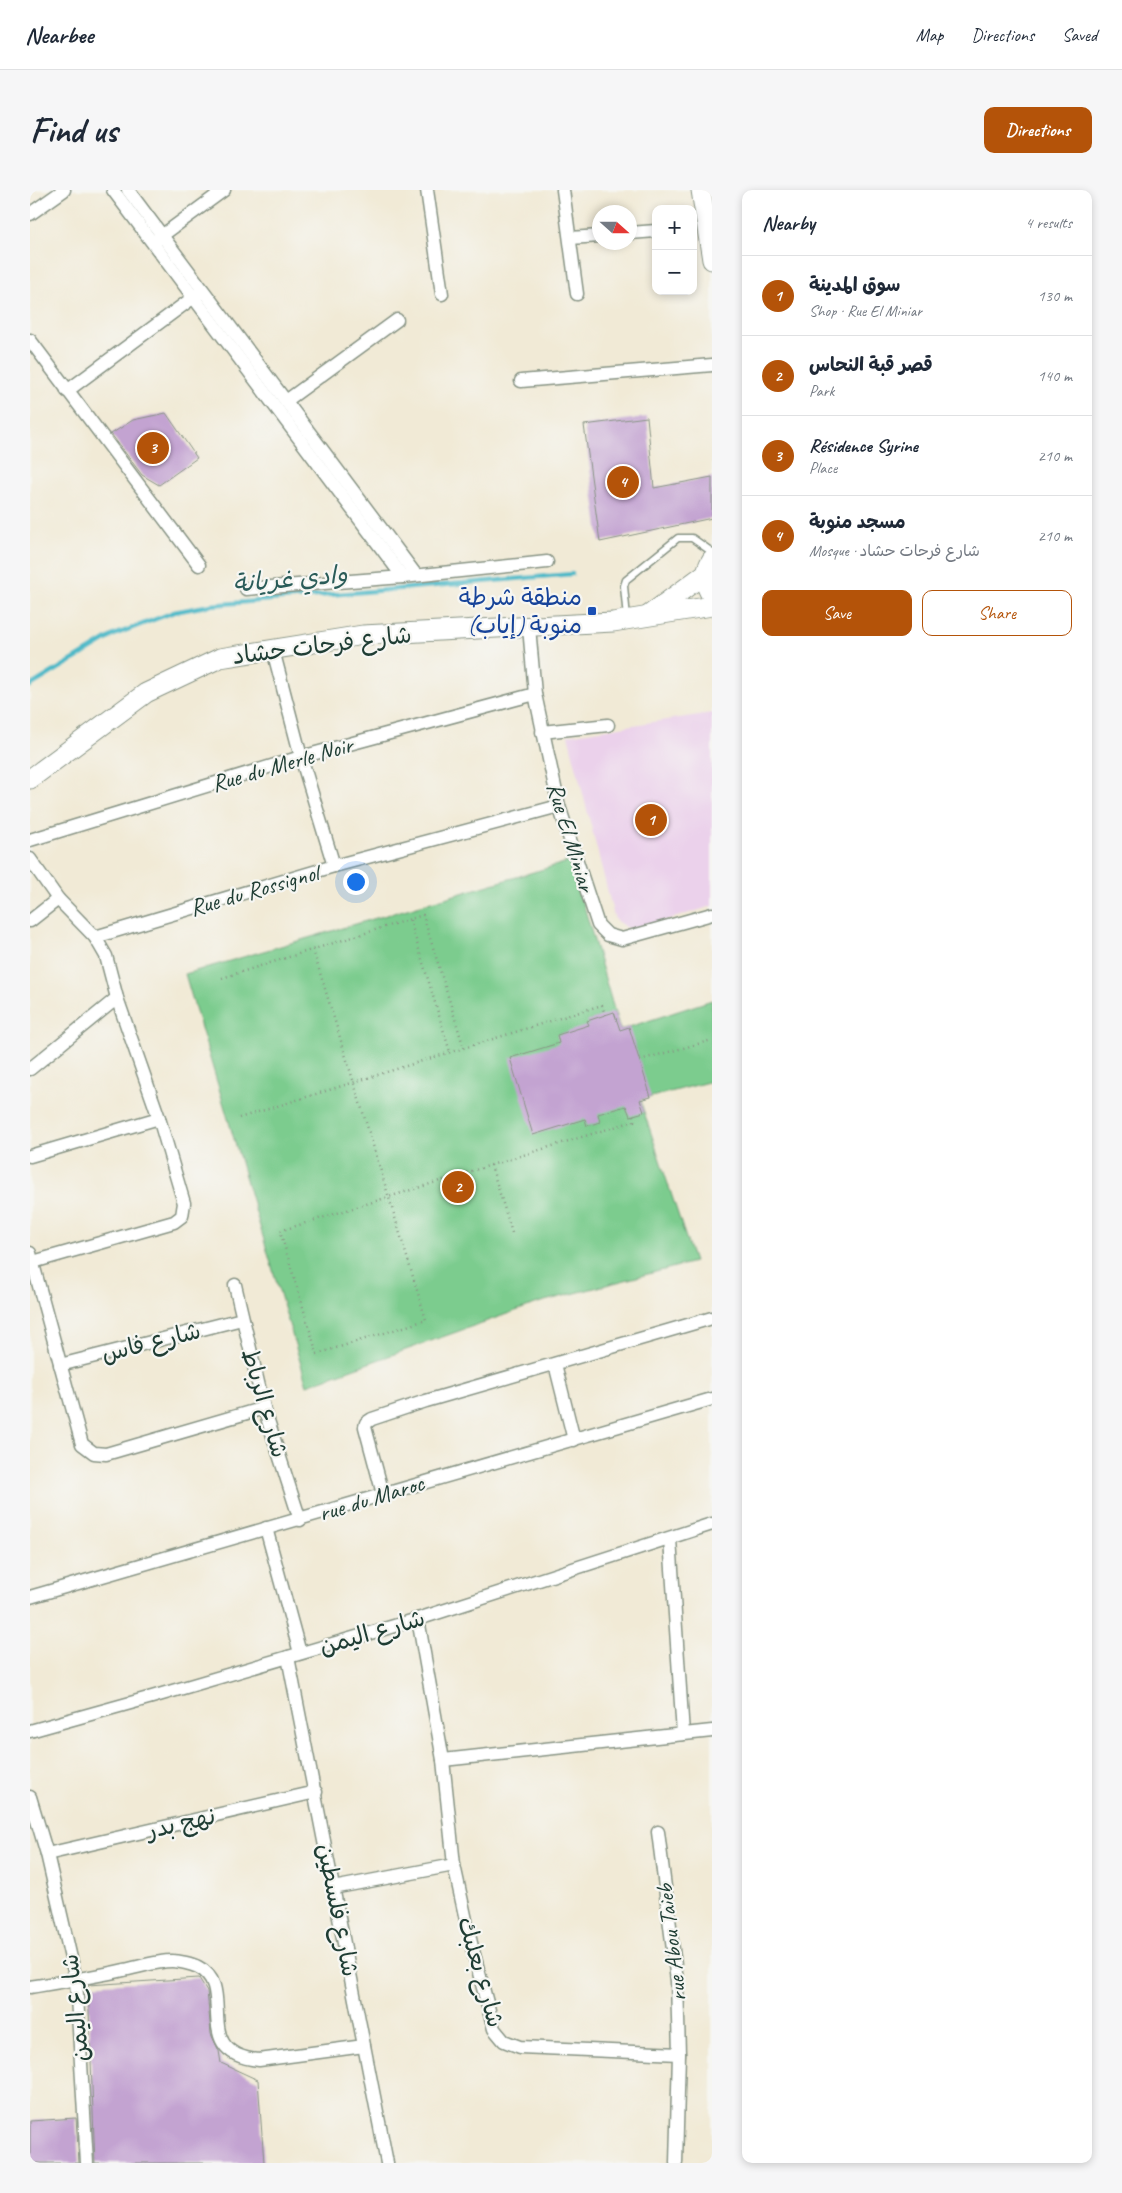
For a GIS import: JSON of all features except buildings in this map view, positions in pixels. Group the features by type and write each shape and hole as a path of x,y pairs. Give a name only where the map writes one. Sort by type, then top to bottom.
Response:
{"street":[{"path":"30,214 64,190"},
{"path":"113,190 157,239 409,576"},
{"path":"128,190 157,239"},
{"path":"157,239 224,190"},
{"path":"426,190 442,294"},
{"path":"564,190 578,294"},
{"path":"705,195 700,227 712,260"},
{"path":"637,232 652,231"},
{"path":"570,238 592,237"},
{"path":"67,391 198,294"},
{"path":"198,294 286,401 409,576"},
{"path":"286,401 397,320"},
{"path":"30,340 199,565"},
{"path":"521,381 712,365"},
{"path":"246,589 409,576 547,562"},
{"path":"709,566 706,582 712,596"},
{"name":"شارع فرحات حشاد","path":"650,615 709,566"},
{"name":"شارع فرحات حشاد","path":"30,779 146,693 220,658 363,635 529,627 627,619 712,606"},
{"name":"Rue El Miniar","path":"529,627 535,694 559,806 598,925 608,935 615,938 630,938 712,914"},
{"path":"273,650 301,758 334,866"},
{"name":"Rue du Merle Noir","path":"30,840 301,758 535,694"},
{"path":"542,732 608,725"},
{"name":"Rue du Rossignol","path":"95,937 334,866 559,806"},
{"path":"30,859 58,899 95,937 106,956 117,998 159,1118 184,1203 182,1216 174,1222 31,1258 82,1444 94,1453 106,1454 264,1408"},
{"path":"30,921 58,899"},
{"path":"30,1069 117,998"},
{"path":"30,1156 159,1118"},
{"name":"شارع الرباط","path":"235,1285 264,1408 300,1520"},
{"path":"384,1494 372,1457 365,1428 366,1423 426,1401 712,1318"},
{"name":"شارع فاس","path":"60,1365 242,1319"},
{"path":"555,1364 574,1440"},
{"name":"rue du Maroc","path":"30,1597 712,1399"},
{"name":"شارع اليمن","path":"30,1730 418,1619 712,1524"},
{"name":"شارع فلسطين","path":"266,1528 294,1655 333,1888 387,2163"},
{"path":"670,1539 683,1734"},
{"name":"شارع بعلبك","path":"418,1619 443,1760 454,1865 471,1944 494,2029 504,2041 520,2047 679,2054"},
{"path":"443,1760 712,1731"},
{"name":"نهج بدر","path":"47,1854 316,1792"},
{"name":"شارع اليمن","path":"30,1797 34,1827 47,1854 76,1980 87,2163"},
{"name":"rue Abou Taieb","path":"658,1832 677,1981 679,2054"},
{"path":"333,1888 454,1865"},
{"path":"30,1987 173,1961 198,1967 209,1975 214,1985 222,2042 230,2052 244,2059 258,2060 364,2046"},
{"path":"676,2163 679,2054"}],"lane":[{"path":"627,619 624,586 626,580 678,538 692,538 712,552"}],"path":[{"path":"222,978 423,915 464,1048"},
{"path":"410,920 450,1052"},
{"path":"313,950 354,1082 389,1197 426,1320 317,1354 280,1231 389,1197 491,1165 634,1121 633,1115"},
{"path":"239,1118 602,1005 605,1015"},
{"path":"640,1060 712,1040"},
{"path":"491,1165 513,1236"}],"shaded area":[{"path":"712,713 712,906 632,931 615,920 568,735"}],"green space":[{"path":"571,861 620,1030 712,1000 712,1081 640,1100 694,1262 541,1302 307,1385 185,974"}],"waterway":[{"name":"وادي غريانة","path":"30,686 114,635 174,612 211,605 572,574"}],"place":[{"name":"Résidence Syrine","path":"153,448"},
{"name":"مسجد منوبة","path":"623,482"},
{"name":"منطقة شرطة منوبة (إياب)","path":"592,611"},
{"name":"سوق المدينة","path":"651,820"},
{"name":"قصر قبة النحاس","path":"458,1187"}]}
